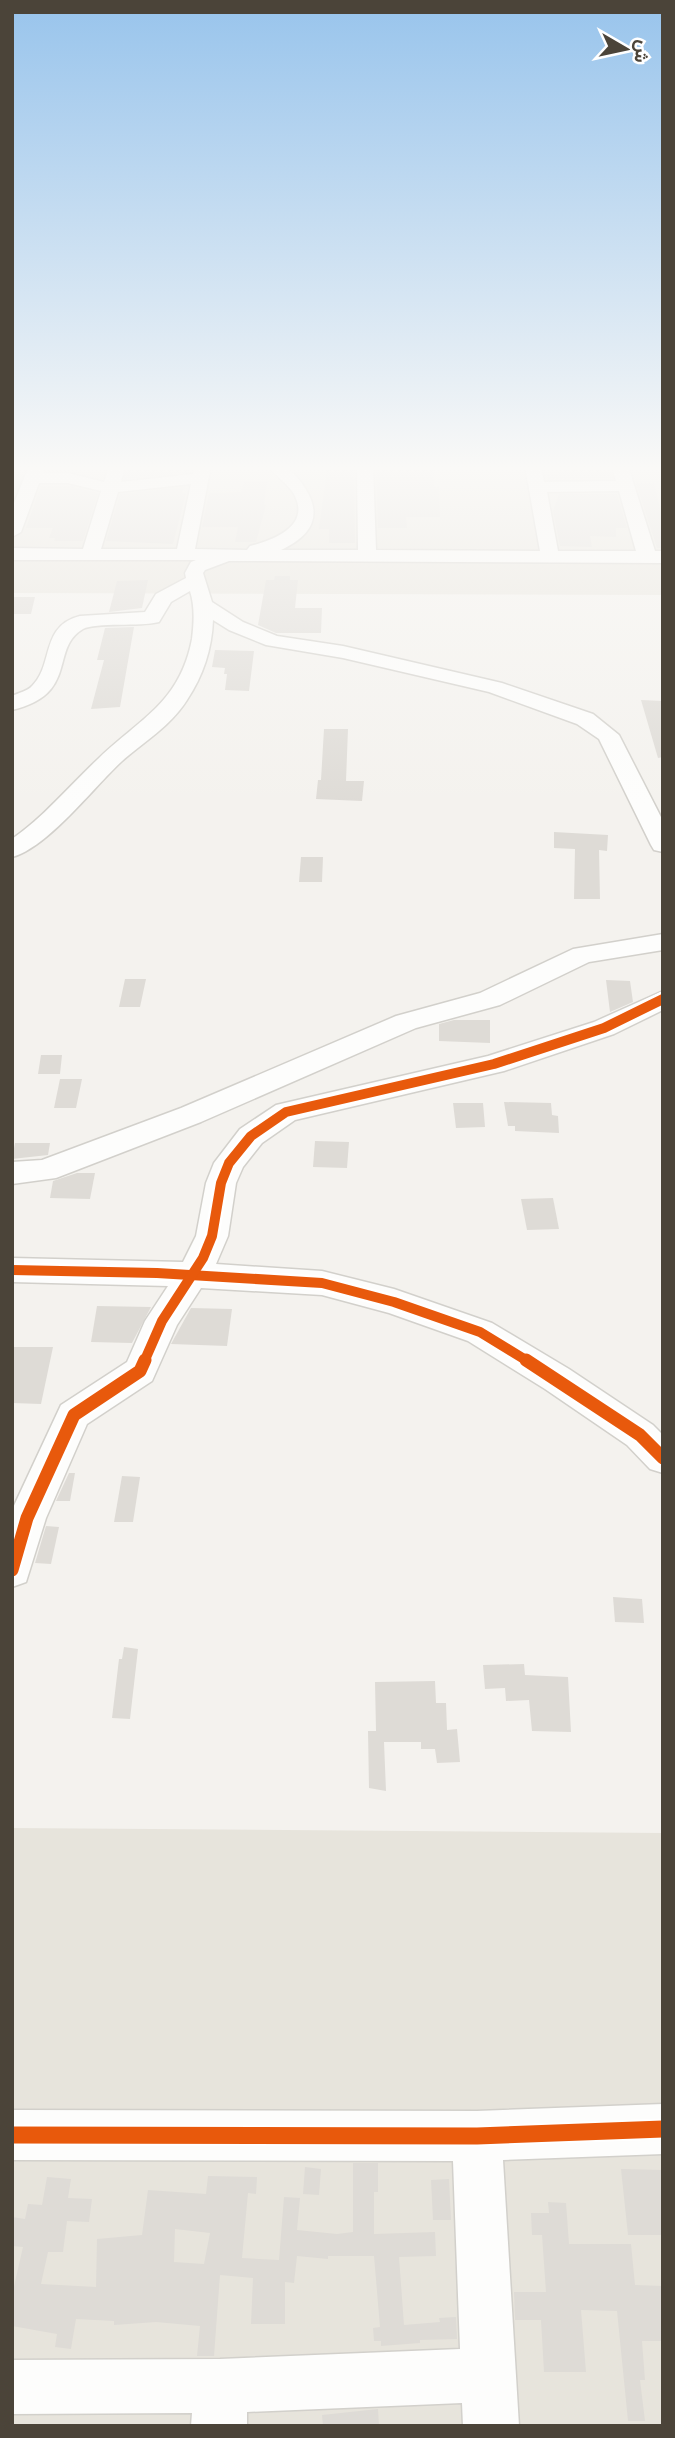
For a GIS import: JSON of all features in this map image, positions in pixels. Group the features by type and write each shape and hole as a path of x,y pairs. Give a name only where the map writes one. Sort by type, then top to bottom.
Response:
{"street":[{"path":"12,704 40,692 50,677 62,636 80,622 152,618 163,598 195,581 201,591 203,604 201,640 187,684 167,712 106,763 81,791 12,850"},
{"path":"203,604 236,626 273,641 343,652 495,687 585,719 608,735 663,845"},
{"path":"12,1173 45,1170 191,1115 406,1022 490,999 582,955 663,942"},
{"path":"12,1570 27,1518 74,1415 140,1371 162,1321 203,1258 212,1236 221,1182 229,1163 251,1136 286,1112 495,1064 604,1028 663,999"},
{"path":"12,1270 157,1273 323,1283 394,1302 480,1332 557,1379 640,1435 663,1458"},
{"path":"12,2135 477,2136 663,2129"},
{"path":"12,2387 220,2406 490,2400 477,2136"}],"shaded area":[{"path":"12,580 663,580 663,595 12,593"},
{"path":"12,1828 663,1833 663,2426 12,2426"}],"building":[{"path":"148,580 142,608 109,612 117,581"},
{"path":"266,580 298,580 295,608 322,608 321,633 276,633 258,625"},
{"path":"12,597 35,597 31,614 12,614"},
{"path":"134,627 120,707 91,709 104,660 97,660 105,628"},
{"path":"215,650 254,651 249,691 225,690 225,668 212,667"},
{"path":"641,700 663,701 663,757 658,758"},
{"path":"324,729 348,729 346,781 364,781 362,801 316,799 318,780 321,780"},
{"path":"554,832 608,835 607,851 599,850 600,899 574,899 575,849 554,848"},
{"path":"301,857 323,857 322,882 299,882"},
{"path":"125,979 146,979 140,1007 119,1007"},
{"path":"606,980 630,981 633,1002 610,1012"},
{"path":"454,1020 490,1020 490,1043 439,1041 439,1024"},
{"path":"41,1055 62,1055 60,1074 38,1074"},
{"path":"60,1079 82,1079 76,1108 54,1108"},
{"path":"504,1102 551,1103 552,1115 558,1116 559,1133 515,1131 515,1126 508,1126"},
{"path":"453,1103 483,1103 485,1127 456,1128"},
{"path":"315,1141 349,1142 347,1168 313,1167"},
{"path":"15,1143 50,1143 48,1155 12,1159"},
{"path":"77,1173 95,1173 90,1199 50,1198 53,1181"},
{"path":"553,1198 559,1229 527,1230 521,1199"},
{"path":"97,1306 151,1307 132,1343 91,1342"},
{"path":"191,1308 232,1309 227,1346 171,1344"},
{"path":"12,1347 53,1347 41,1404 12,1403"},
{"path":"69,1473 75,1473 70,1501 56,1501"},
{"path":"122,1476 140,1477 133,1522 114,1522"},
{"path":"46,1526 59,1527 51,1564 35,1563"},
{"path":"613,1597 642,1599 644,1623 615,1622"},
{"path":"124,1647 138,1649 130,1719 112,1718 119,1659 122,1659"},
{"path":"524,1664 525,1675 568,1677 571,1732 532,1731 529,1700 506,1701 505,1688 485,1689 483,1665"},
{"path":"435,1681 436,1703 446,1703 447,1730 457,1729 460,1762 437,1763 435,1749 421,1749 421,1742 384,1742 386,1791 369,1788 368,1731 376,1731 375,1682"},
{"path":"353,2163 378,2163 378,2192 374,2192 374,2234 435,2232 436,2256 399,2257 404,2325 440,2322 439,2318 456,2317 457,2339 420,2340 420,2343 381,2346 381,2341 374,2341 373,2328 380,2327 374,2256 328,2256 328,2259 297,2256 294,2283 285,2282 285,2324 251,2324 253,2278 220,2275 214,2356 197,2356 200,2326 156,2322 114,2325 114,2321 76,2319 71,2349 55,2347 57,2334 12,2326 12,2295 23,2247 12,2246 12,2217 25,2219 28,2204 42,2205 47,2177 71,2179 68,2198 92,2199 89,2222 67,2221 63,2252 48,2252 41,2284 96,2287 97,2239 142,2235 148,2190 206,2194 208,2176 257,2177 256,2194 248,2193 242,2258 279,2260 284,2197 300,2198 297,2230 337,2234 353,2232","holes":["175,2229 210,2233 204,2264 174,2262"]},
{"path":"305,2167 321,2169 319,2195 303,2194"},
{"path":"621,2169 663,2170 663,2235 628,2235"},
{"path":"449,2179 451,2220 433,2220 431,2180"},
{"path":"548,2202 566,2203 569,2244 631,2244 635,2285 663,2286 663,2341 642,2341 645,2380 640,2380 645,2421 628,2421 617,2311 581,2310 586,2372 544,2372 541,2320 515,2320 514,2292 546,2292 542,2235 532,2235 531,2213 549,2213"},
{"path":"378,2409 379,2426 323,2426 322,2415"}],"cycle path":[{"path":"12,1570 27,1518 74,1415 140,1371 162,1321 203,1258 212,1236 221,1183 229,1163 251,1136 286,1112 494,1064 604,1028 663,999"},
{"path":"12,1270 157,1273 322,1283 394,1302 480,1332 557,1379 640,1435 663,1458"},
{"path":"12,2135 477,2136 663,2129"}]}
